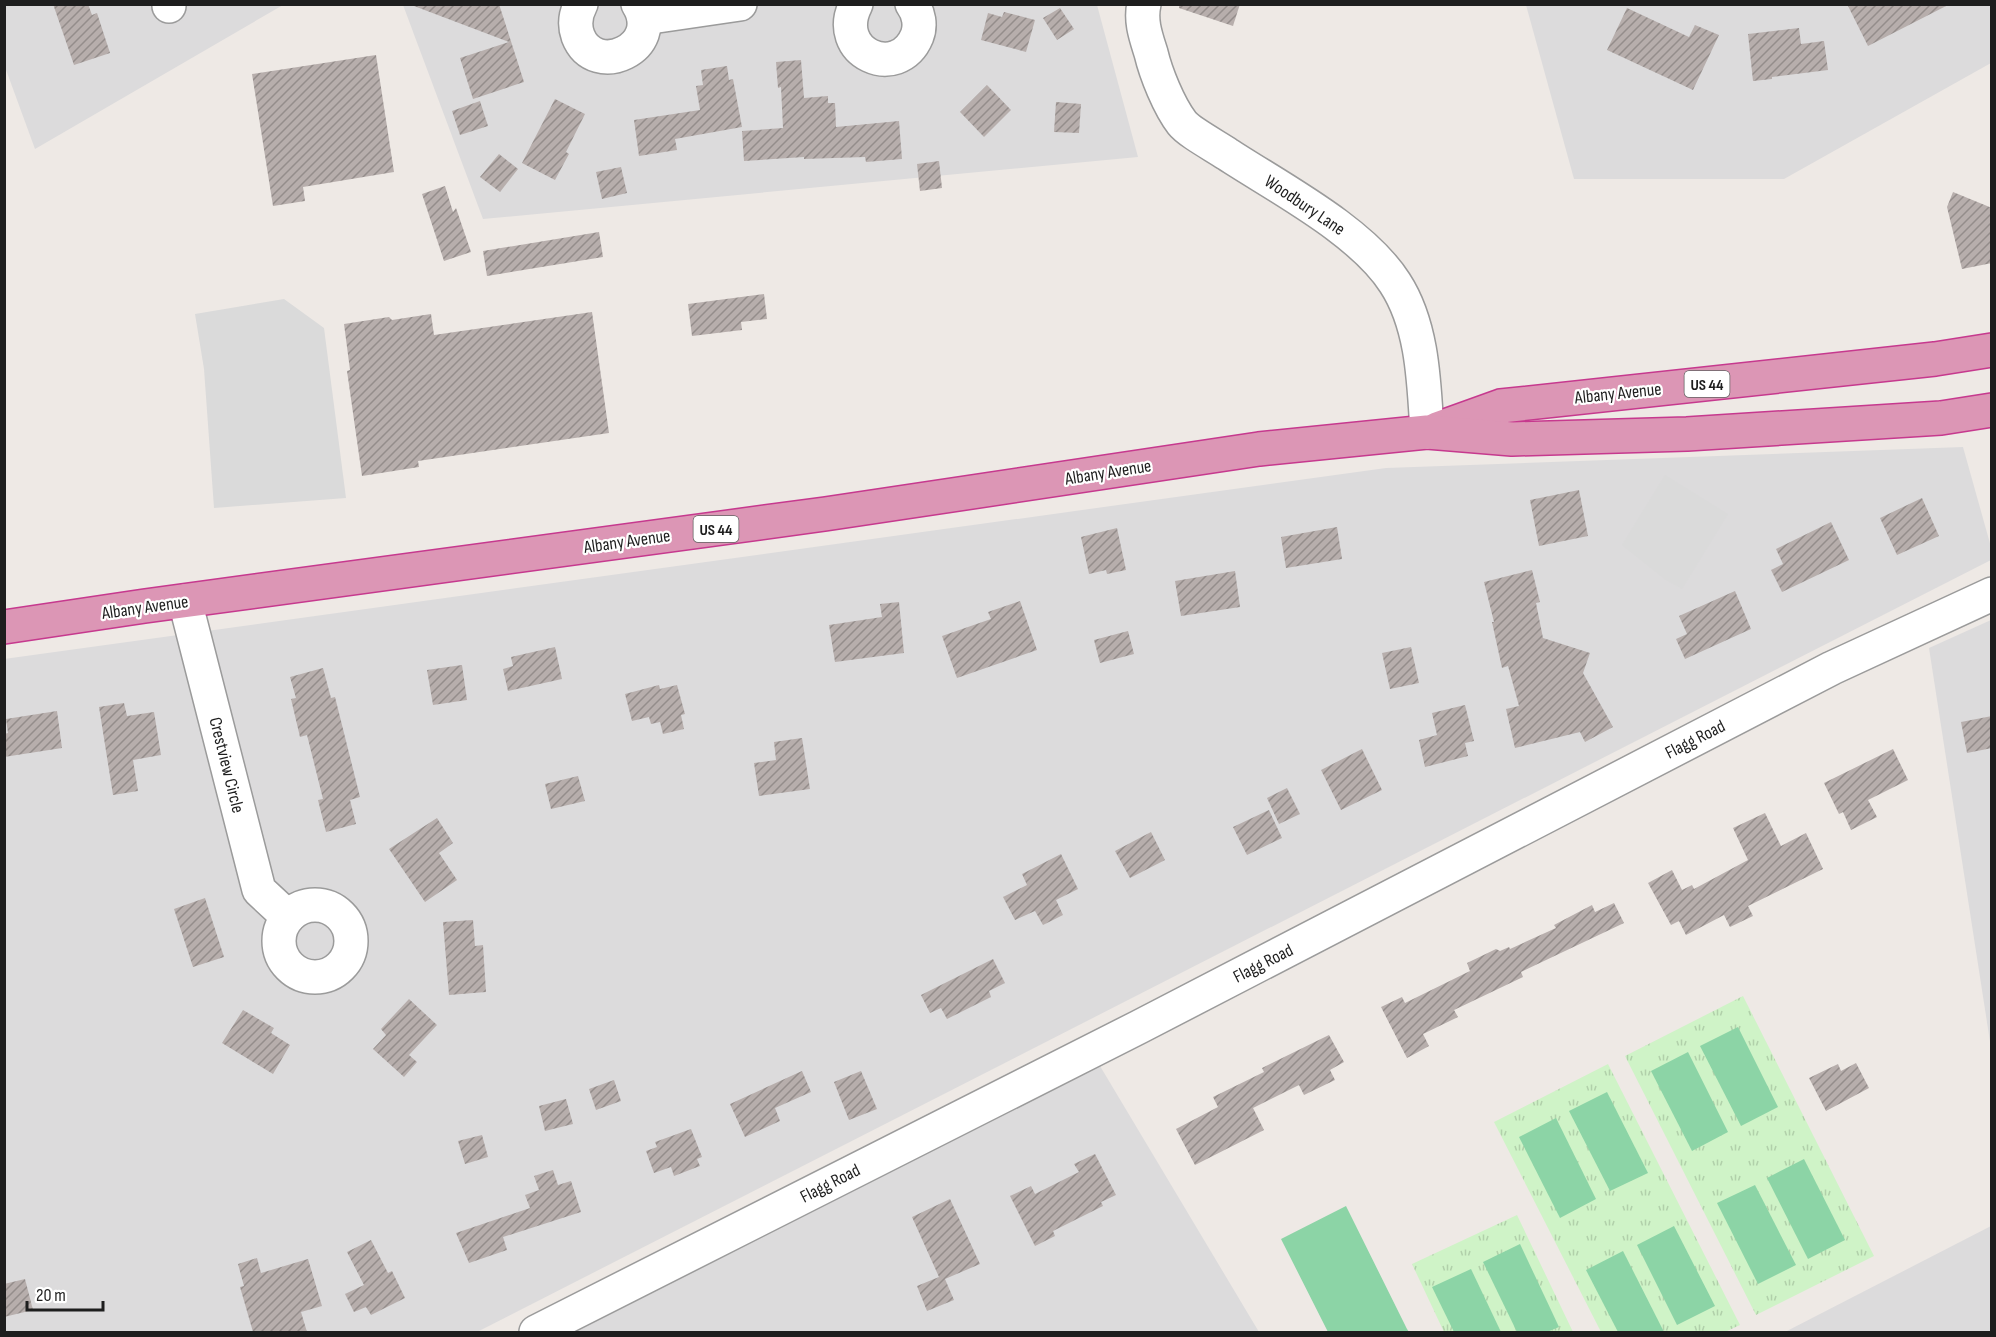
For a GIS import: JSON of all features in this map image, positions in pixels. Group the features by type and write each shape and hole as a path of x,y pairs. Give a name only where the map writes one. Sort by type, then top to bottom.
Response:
{"highway":[{"name":"Albany Avenue","path":"1427,432 1502,406 1912,361 1992,350"},
{"name":"Albany Avenue","path":"4,627 825,514 1259,449 1427,432 1512,440 1687,434 1941,418 1992,410"}],"street":[{"path":"581,4 576,18 576,29 580,40 587,49 597,55 609,57 621,55 632,49 639,40 644,30 641,11 740,4"},
{"path":"856,5 851,15 851,36 865,53 874,58 885,59 896,58 914,43 919,21 912,4"},
{"name":"Woodbury Lane","path":"1144,4 1141,16 1156,73 1183,125 1341,228 1382,264 1395,282 1406,301 1412,319 1424,383 1427,432"},
{"name":"Flagg Road","path":"536,1332 1161,1016 1832,668 1992,594"},
{"name":"Crestview Circle","path":"185,601 258,890 288,917"}],"shaded area":[{"path":"5,5 283,5 35,149 5,67"},
{"path":"403,5 1097,5 1138,157 483,219"},
{"path":"1526,5 1991,5 1991,63 1784,179 1574,179"},
{"path":"284,299 324,328 346,498 214,508 204,369 195,314"},
{"path":"1963,447 1991,547 1991,560 477,1332 5,1332 4,659 1386,468"},
{"path":"1665,475 1728,514 1682,589 1666,580 1622,545"},
{"path":"1991,620 1991,1048 1929,648"},
{"path":"1100,1066 1259,1332 572,1332"},
{"path":"1991,1226 1991,1332 1785,1332"}],"green space":[{"path":"1743,996 1874,1256 1756,1315 1625,1056"},
{"path":"1738,1027 1778,1107 1741,1126 1700,1046"},
{"path":"1688,1052 1728,1132 1692,1151 1651,1071"},
{"path":"1608,1064 1740,1325 1725,1332 1601,1332 1494,1122"},
{"path":"1607,1092 1648,1173 1610,1191 1569,1111"},
{"path":"1556,1118 1596,1199 1560,1218 1519,1137"},
{"path":"1804,1159 1845,1240 1808,1259 1767,1178"},
{"path":"1755,1185 1796,1265 1758,1284 1717,1203"},
{"path":"1346,1206 1409,1332 1328,1332 1281,1239"},
{"path":"1517,1215 1573,1332 1444,1332 1412,1264"},
{"path":"1674,1226 1715,1306 1677,1325 1637,1245"},
{"path":"1520,1244 1559,1327 1547,1332 1517,1332 1483,1262"},
{"path":"1623,1251 1664,1332 1618,1332 1586,1270"},
{"path":"1471,1269 1501,1332 1454,1332 1432,1287"}],"building":[{"path":"53,4 88,4 92,15 97,13 110,53 74,65"},
{"path":"415,4 499,4 524,82 473,99 460,58 509,42 414,6"},
{"path":"1179,4 1240,4 1233,26 1179,8"},
{"path":"1847,4 1950,4 1868,46"},
{"path":"1060,8 1074,29 1057,40 1043,18"},
{"path":"1627,8 1689,37 1695,25 1719,35 1693,90 1607,50"},
{"path":"1004,12 1035,20 1026,52 981,40 988,13 1002,17"},
{"path":"1799,28 1801,44 1824,41 1828,70 1753,81 1748,34"},
{"path":"376,55 394,172 303,187 305,201 273,206 252,74"},
{"path":"801,60 804,98 828,96 828,103 835,103 836,127 899,121 902,159 866,162 865,157 804,159 804,157 744,161 742,131 783,128 781,87 778,88 776,62"},
{"path":"727,66 729,80 733,79 742,127 675,139 677,150 639,156 634,120 700,110 696,86 703,85 701,70"},
{"path":"987,85 1011,110 984,137 960,112"},
{"path":"555,99 585,114 566,152 569,154 555,180 522,163"},
{"path":"480,101 488,126 460,135 452,111"},
{"path":"1056,102 1081,104 1079,133 1054,132"},
{"path":"499,154 518,169 500,192 480,177"},
{"path":"939,161 942,188 920,191 917,164"},
{"path":"621,167 627,193 602,199 596,172"},
{"path":"445,186 453,212 456,208 471,252 444,261 422,194"},
{"path":"1953,192 1992,208 1992,263 1962,269 1947,207"},
{"path":"599,232 603,257 487,276 483,251"},
{"path":"764,294 767,319 741,322 742,330 692,336 688,304"},
{"path":"592,312 609,433 418,461 419,467 362,476 347,371 350,370 344,324 389,317 392,320 431,314 434,335"},
{"path":"1579,490 1588,536 1539,546 1530,500"},
{"path":"1922,498 1939,536 1897,555 1880,518"},
{"path":"1831,522 1849,560 1782,592 1771,570 1783,564 1776,549"},
{"path":"1337,527 1342,559 1286,568 1281,537"},
{"path":"1117,528 1126,570 1107,574 1106,570 1089,574 1081,537"},
{"path":"1532,570 1540,602 1536,603 1543,638 1590,653 1583,673 1613,727 1585,742 1580,732 1515,748 1506,709 1519,706 1508,666 1502,668 1484,582"},
{"path":"1235,571 1240,607 1181,616 1175,581"},
{"path":"1735,591 1751,629 1685,659 1676,639 1687,634 1679,616"},
{"path":"1020,601 1037,650 957,678 942,636 991,619 988,612"},
{"path":"899,602 904,653 835,662 829,625 882,617 880,604"},
{"path":"1128,631 1134,654 1100,663 1094,640"},
{"path":"555,647 562,679 508,691 503,669 513,666 511,657"},
{"path":"1411,647 1419,683 1390,689 1382,653"},
{"path":"462,665 467,700 433,705 427,670"},
{"path":"323,668 331,698 335,697 360,797 350,800 356,824 326,832 318,800 323,799 307,735 300,737 291,699 296,698 290,677"},
{"path":"659,685 660,689 677,685 685,714 681,715 684,729 663,734 660,722 651,724 649,717 632,721 625,694"},
{"path":"124,703 127,716 154,712 161,755 133,760 138,791 113,795 99,707"},
{"path":"1465,705 1474,741 1465,743 1468,756 1425,767 1419,740 1437,735 1432,713"},
{"path":"57,711 62,748 4,757 4,734 8,733 6,719"},
{"path":"1992,716 1992,748 1967,753 1961,722"},
{"path":"802,738 810,789 759,796 754,763 776,760 774,742"},
{"path":"1362,749 1382,790 1341,810 1321,770"},
{"path":"1893,749 1908,780 1868,800 1877,817 1851,830 1843,812 1839,814 1824,783"},
{"path":"578,776 585,801 551,809 545,784"},
{"path":"1287,788 1300,814 1279,824 1267,798"},
{"path":"1269,810 1282,838 1247,855 1233,827"},
{"path":"1765,813 1781,846 1806,833 1823,869 1748,906 1753,916 1730,927 1724,915 1686,935 1679,921 1671,925 1648,883 1672,870 1682,890 1692,885 1694,889 1748,860 1733,828"},
{"path":"437,818 453,843 439,853 457,880 425,902 389,849"},
{"path":"1151,832 1165,860 1130,878 1115,851"},
{"path":"1061,854 1078,889 1056,900 1063,915 1043,925 1035,911 1015,920 1003,897 1027,885 1022,874"},
{"path":"205,898 224,957 193,967 174,909"},
{"path":"1614,903 1624,923 1521,972 1523,977 1454,1010 1458,1017 1423,1034 1429,1046 1407,1058 1381,1007 1402,997 1405,1003 1470,971 1467,963 1496,949 1500,951 1509,947 1510,949 1556,928 1554,925 1592,905 1595,912"},
{"path":"473,920 475,946 483,945 486,992 449,995 443,922"},
{"path":"993,959 1005,983 989,991 991,997 947,1019 941,1008 930,1013 921,995"},
{"path":"409,999 437,1025 409,1055 417,1062 404,1077 373,1049 386,1035 381,1029"},
{"path":"243,1010 274,1028 271,1033 290,1045 273,1074 222,1043"},
{"path":"1329,1035 1344,1062 1330,1070 1335,1080 1304,1095 1299,1085 1253,1108 1264,1130 1195,1165 1176,1129 1218,1107 1213,1097 1264,1072 1262,1068"},
{"path":"1856,1063 1869,1088 1826,1111 1809,1078 1838,1064 1841,1071"},
{"path":"802,1071 811,1092 775,1108 780,1121 745,1137 730,1104"},
{"path":"861,1071 877,1109 849,1120 834,1082"},
{"path":"614,1080 621,1101 596,1110 589,1089"},
{"path":"566,1099 573,1124 545,1131 539,1106"},
{"path":"691,1129 702,1157 697,1159 700,1166 674,1176 671,1167 654,1173 646,1151 657,1147 655,1142"},
{"path":"482,1135 488,1157 465,1164 458,1141"},
{"path":"1095,1154 1116,1195 1101,1202 1103,1206 1053,1231 1055,1236 1035,1246 1010,1196 1031,1186 1035,1194 1079,1172 1074,1164"},
{"path":"553,1170 558,1185 571,1181 581,1212 503,1237 507,1250 469,1263 456,1233 530,1208 525,1195 539,1190 534,1176"},
{"path":"950,1199 980,1264 945,1279 954,1300 927,1311 917,1286 939,1277 912,1217"},
{"path":"371,1240 388,1273 392,1271 405,1298 371,1315 366,1307 354,1312 345,1294 364,1285 347,1252"},
{"path":"257,1258 261,1273 308,1259 322,1306 301,1312 307,1332 253,1332 240,1287 244,1286 238,1264"},
{"path":"25,1279 33,1310 4,1317 4,1284"}]}
